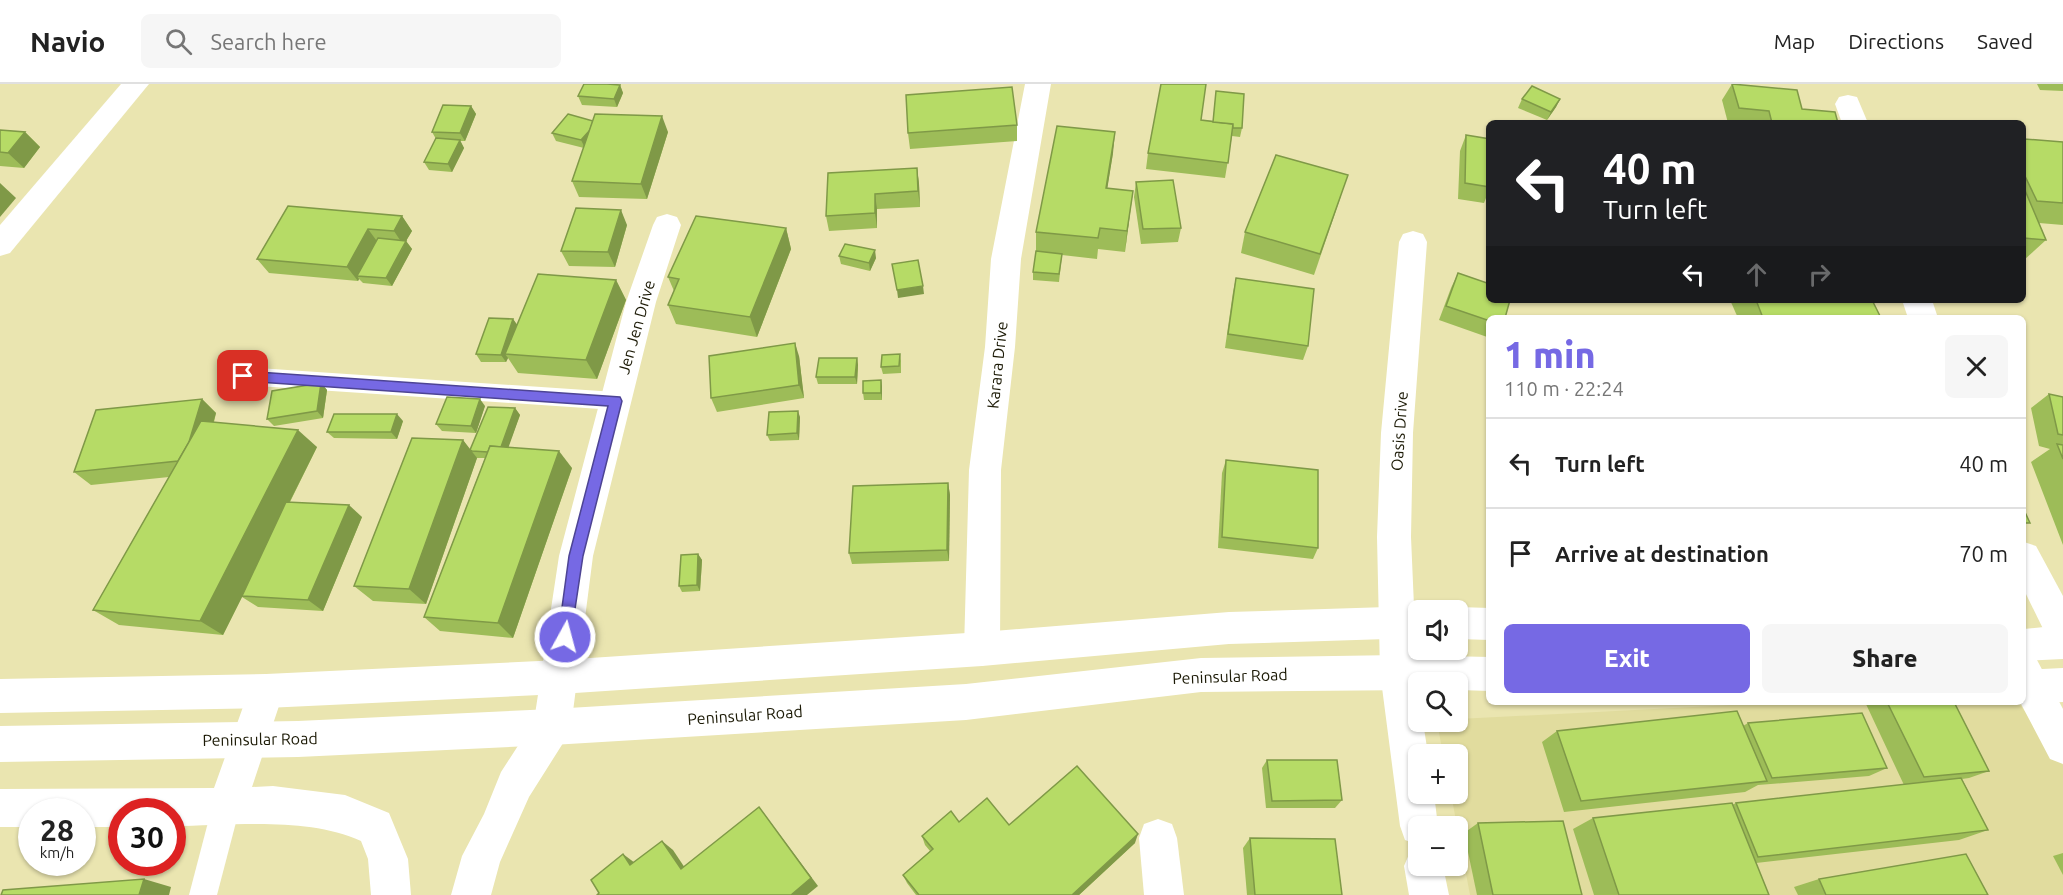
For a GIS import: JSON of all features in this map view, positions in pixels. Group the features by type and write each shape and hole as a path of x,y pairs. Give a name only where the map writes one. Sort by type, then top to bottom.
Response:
{"street":[{"path":"0,245 136,84"},
{"name":"Karara Drive","path":"982,649 986,470 1000,347 1006,259 1038,84"},
{"name":"Jen Jen Drive","path":"552,727 576,556 641,302 667,225"},
{"name":"Oasis Drive","path":"1413,242 1397,433 1394,537 1408,621 1398,672 1418,816"},
{"path":"2026,561 2063,631"},
{"path":"0,696 266,691 560,677 982,649 1229,628 1408,621"},
{"path":"1468,623 1486,624"},
{"path":"2026,645 2063,642"},
{"name":"Peninsular Road","path":"0,744 298,740 552,727 966,702 1201,675 1398,672 1486,674"},
{"path":"2035,683 2063,746"},
{"path":"226,807 266,691"},
{"path":"471,895 482,856 498,826 514,785 552,727"},
{"path":"0,808 273,805 345,814 375,827 388,859 391,895"},
{"path":"1158,838 1164,895"},
{"path":"1426,876 1430,895"}],"lane":[{"path":"243,376 615,401"},
{"path":"203,895 226,807"}],"shaded area":[{"path":"1733,705 2019,705 2063,765 2063,895 1470,895 1466,876 1468,816 1455,816 1453,804 1468,804 1468,744 1441,744 1439,732 1468,732 1468,718"}],"building":[{"path":"584,84 620,85 614,99 578,96"},
{"path":"1161,84 1206,84 1201,120 1233,124 1228,163 1148,153"},
{"path":"1732,84 1797,90 1802,109 1835,112 1837,120 1771,120 1769,111 1739,108"},
{"path":"1532,86 1560,99 1551,112 1522,99"},
{"path":"1012,87 1017,125 908,133 906,95"},
{"path":"1216,91 1244,94 1242,128 1233,128 1233,124 1213,122"},
{"path":"443,105 471,106 460,133 432,132"},
{"path":"568,114 593,121 590,130 581,140 552,133"},
{"path":"595,114 662,116 641,184 572,181"},
{"path":"1057,126 1115,132 1106,188 1133,191 1127,231 1100,228 1098,238 1036,232"},
{"path":"0,130 25,132 8,153 0,152"},
{"path":"1466,135 1486,138 1486,186 1465,183"},
{"path":"436,138 460,140 448,164 424,162"},
{"path":"2026,139 2063,142 2063,203 2037,201 2026,178"},
{"path":"1276,155 1348,175 1320,254 1245,232"},
{"path":"917,168 918,191 875,194 875,213 826,216 828,173"},
{"path":"1173,180 1181,228 1143,229 1136,182"},
{"path":"2026,193 2046,240 2026,238"},
{"path":"288,206 402,216 394,231 368,229 347,267 257,259"},
{"path":"576,208 621,210 608,252 561,251"},
{"path":"696,216 786,228 750,317 668,305 679,279 668,277"},
{"path":"378,238 406,241 386,278 357,276"},
{"path":"845,244 875,250 869,263 839,256"},
{"path":"1036,251 1062,254 1059,274 1033,272"},
{"path":"918,260 923,286 897,290 892,264"},
{"path":"1458,273 1486,283 1486,303 1509,303 1506,315 1486,315 1486,320 1446,306"},
{"path":"538,274 616,280 586,360 505,354"},
{"path":"1236,278 1314,289 1308,346 1228,334"},
{"path":"1757,303 1874,303 1880,315 1762,315"},
{"path":"489,318 513,319 501,355 476,354"},
{"path":"795,343 799,385 711,398 709,356"},
{"path":"900,354 899,366 881,367 882,355"},
{"path":"819,358 857,358 855,377 816,377"},
{"path":"881,380 881,393 863,393 863,381"},
{"path":"321,383 317,411 267,419 272,391"},
{"path":"2049,394 2063,397 2063,435 2058,434"},
{"path":"447,397 480,399 471,426 436,424"},
{"path":"202,399 189,442 178,461 74,472 96,410"},
{"path":"488,407 515,408 501,447 490,446 488,452 472,451 470,450"},
{"path":"798,411 797,433 767,435 769,412"},
{"path":"334,414 397,414 391,432 327,432"},
{"path":"201,421 298,430 200,621 93,610"},
{"path":"412,438 463,440 409,589 354,586"},
{"path":"2057,444 2063,445 2063,459"},
{"path":"490,446 559,451 498,623 424,617"},
{"path":"1226,460 1318,470 1318,548 1222,537"},
{"path":"948,483 947,550 849,553 853,486"},
{"path":"286,502 349,505 308,600 242,596"},
{"path":"698,554 697,585 679,586 681,555"},
{"path":"1888,705 1956,705 1989,771 1924,777"},
{"path":"1737,711 1767,781 1581,801 1557,731"},
{"path":"1862,713 1887,768 1772,778 1748,723"},
{"path":"1267,760 1337,760 1342,800 1272,801"},
{"path":"1077,766 1138,834 1072,895 919,895 903,875 933,849 922,836 951,811 959,822 987,798 1009,825"},
{"path":"1961,778 1988,830 1758,857 1736,803"},
{"path":"1732,803 1769,895 1619,895 1593,818"},
{"path":"759,807 811,878 791,895 597,895 599,893 591,880 623,854 630,865 662,841 681,869"},
{"path":"1563,821 1582,895 1493,895 1478,823"},
{"path":"1250,838 1335,839 1342,895 1255,895"},
{"path":"1966,854 1988,895 1826,895 1819,879"},
{"path":"144,879 139,895 1,895 3,890"}],"route":[{"path":"243,376 615,401 576,556 565,637"}]}
